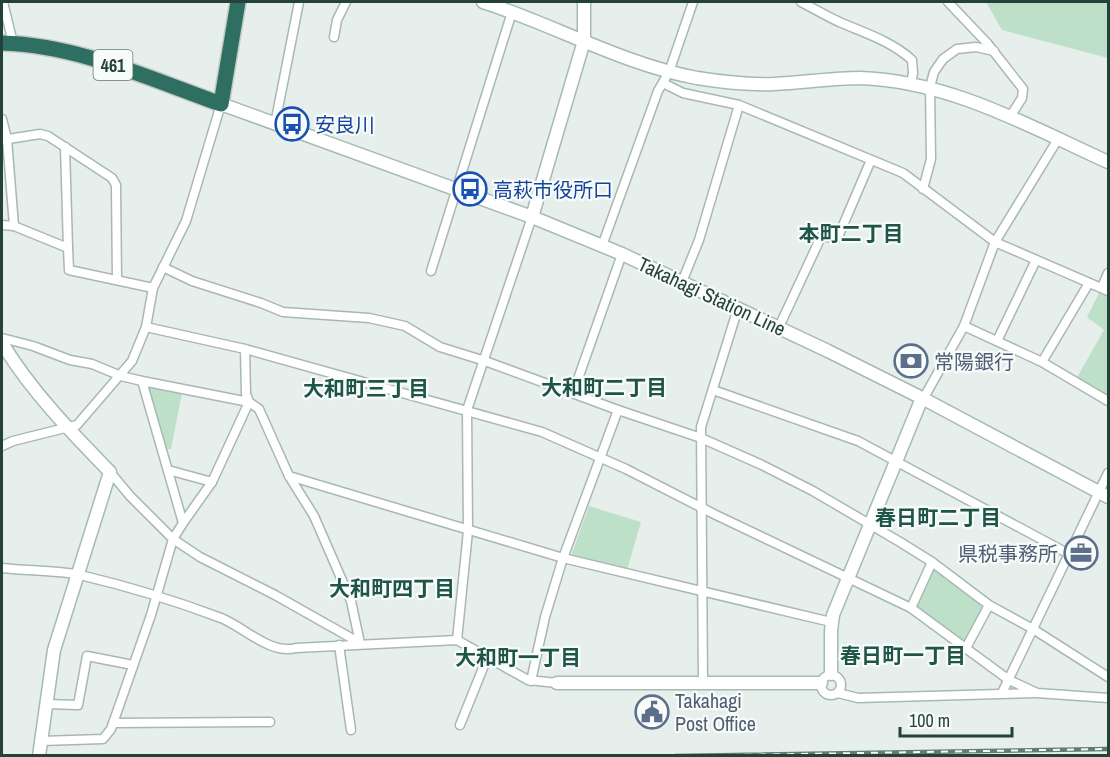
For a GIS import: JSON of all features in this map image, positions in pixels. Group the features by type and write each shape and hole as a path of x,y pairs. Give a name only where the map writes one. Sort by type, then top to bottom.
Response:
{"highway":[{"path":"221,104 238,2"},
{"name":"461","path":"7,43 52,48 93,58 221,104"}],"street":[{"path":"275,124 299,2"},
{"path":"334,37 337,20 346,2"},
{"path":"483,2 506,7 666,78 683,93 739,105 903,173 995,242 1089,283 1106,289 1108,273"},
{"path":"458,640 468,531 467,410 532,217 584,41 584,2"},
{"path":"602,246 693,2"},
{"path":"801,2 904,52 912,60 911,83"},
{"path":"948,2 994,51 1023,89 1022,98 1010,117"},
{"path":"2,3 7,43"},
{"path":"431,271 457,191 506,7"},
{"path":"923,189 931,159 930,87 934,72 943,59 957,49 976,47 994,51"},
{"path":"666,78 697,78 748,83 861,78 911,83 959,96 1108,162"},
{"name":"Takahagi Station Line","path":"221,104 532,217 622,254 779,327 922,398 1104,495"},
{"path":"2,446 13,441 77,425 132,361 146,327 153,288 186,221 221,104"},
{"path":"682,282 699,240 739,105"},
{"path":"2,119 14,226"},
{"path":"4,140 40,134 48,136 112,178 116,185 117,280"},
{"path":"831,674 831,622 922,398 964,326 995,242 1058,139"},
{"path":"65,147 69,270 153,288"},
{"path":"779,327 821,237 838,237 871,160"},
{"path":"2,225 14,226 68,248"},
{"path":"573,393 622,254"},
{"path":"997,341 1036,260"},
{"path":"163,267 192,281 283,312 369,318 405,326 440,347 701,438 778,473 870,524 932,562 988,604 1034,628 1108,677"},
{"path":"1042,362 1089,283"},
{"path":"703,684 701,427 738,308"},
{"path":"964,326 1042,362 1108,401"},
{"path":"146,327 245,349 542,432 600,457 911,608 1009,680 1037,693"},
{"path":"2,338 33,346 70,360 92,364 121,376 249,402 259,409 289,476 314,516 351,601 360,643"},
{"path":"2,343 10,357 67,428 173,539 200,557 275,595 360,643"},
{"path":"41,741 103,739 111,729 152,615 173,539 212,482 249,402 246,394 245,349"},
{"path":"142,381 183,523"},
{"path":"713,390 846,435 897,460 1069,554"},
{"path":"531,681 545,617 618,410"},
{"path":"168,470 212,482"},
{"path":"39,756 54,650 110,472"},
{"path":"1002,693 1069,554 1104,495 1108,473"},
{"path":"289,476 564,558 702,593 831,622"},
{"path":"911,608 932,562"},
{"path":"2,568 78,575 156,596 223,619 287,651 296,648 360,643 458,640 531,681 557,683 821,683"},
{"path":"966,648 988,604"},
{"path":"339,645 351,730"},
{"path":"46,704 78,705 87,656 133,664"},
{"path":"460,725 487,658"},
{"path":"831,674 824,677 821,683 826,694 838,693 858,698 1037,693 1108,699"},
{"path":"831,674 840,680 841,687 838,693"},
{"path":"113,723 270,722"}],"green space":[{"path":"986,2 1108,2 1108,58 1002,30"},
{"path":"1102,287 1108,291 1108,401 1075,381 1104,330 1087,317"},
{"path":"147,386 182,393 171,449 164,449"},
{"path":"589,506 641,522 627,570 571,556"},
{"path":"932,562 989,605 966,648 911,608"}],"railway":[{"path":"675,756 1108,749"}],"place":[{"name":"安良川","path":"292,124"},
{"name":"高萩市役所口","path":"470,189"},
{"name":"常陽銀行","path":"911,361"},
{"name":"県税事務所","path":"1081,553"},
{"name":"Takahagi Post Office","path":"652,712"}],"district":[{"name":"本町二丁目","path":"851,233"},
{"name":"大和町二丁目","path":"604,387"},
{"name":"大和町三丁目","path":"366,388"},
{"name":"春日町二丁目","path":"938,517"},
{"name":"大和町四丁目","path":"392,588"},
{"name":"春日町一丁目","path":"903,655"},
{"name":"大和町一丁目","path":"518,657"}]}
